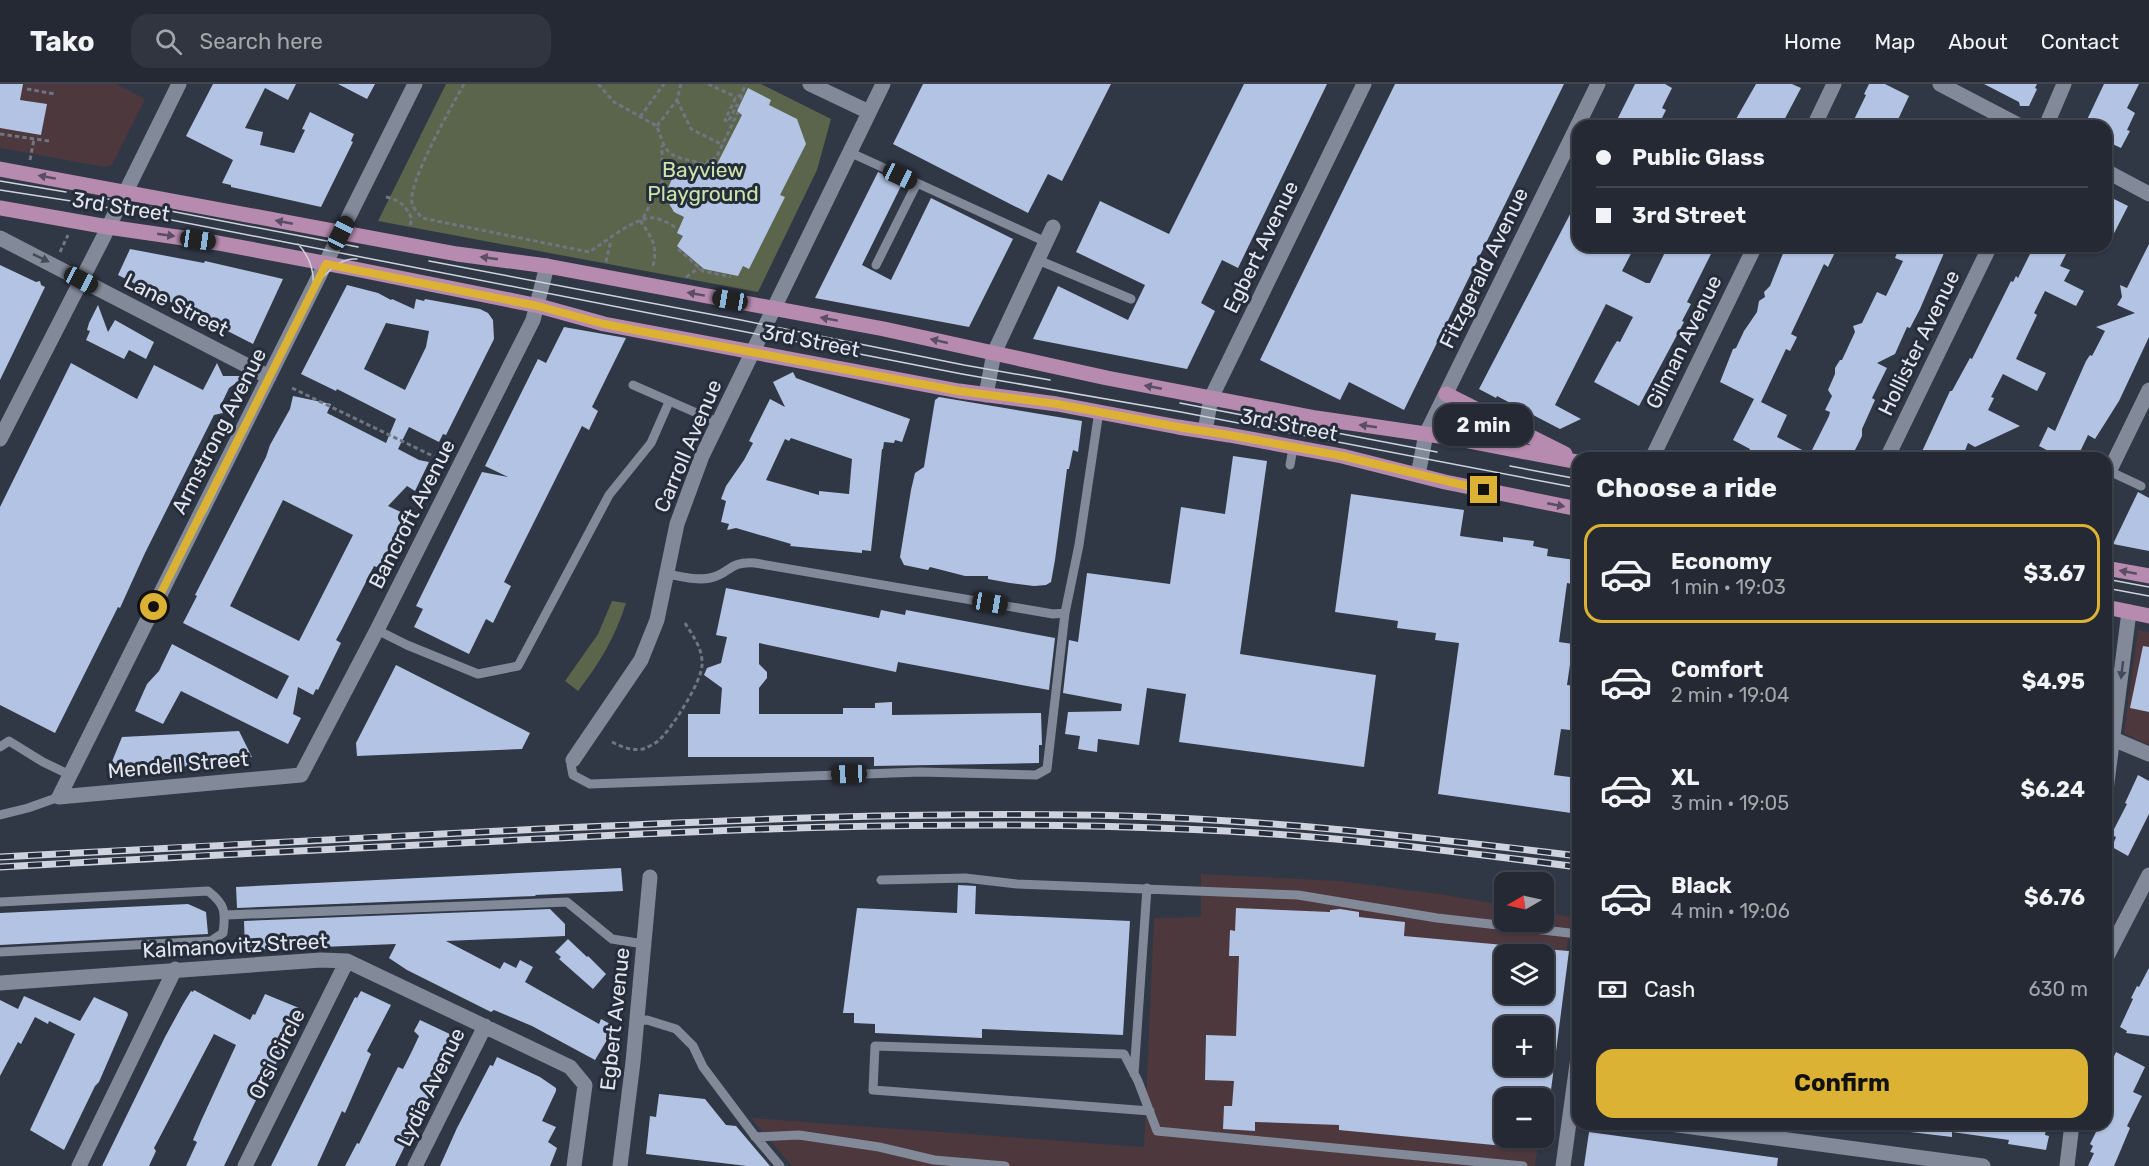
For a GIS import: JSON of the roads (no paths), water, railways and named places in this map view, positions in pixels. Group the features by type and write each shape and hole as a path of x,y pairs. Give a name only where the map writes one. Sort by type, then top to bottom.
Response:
{"main road":[{"name":"3rd Street","path":"0,168 341,233 457,254 547,266 884,329 1107,378 1316,418 1426,434 1572,460"},
{"name":"3rd Street","path":"0,208 218,243 538,306 604,324 986,395 1099,411 1342,456 1418,475 1572,508"},
{"path":"1446,394 1572,458"},
{"path":"2112,569 2149,576"},
{"path":"2112,608 2149,616"}],"street":[{"path":"0,439 179,84"},
{"name":"Armstrong Avenue","path":"60,797 415,84"},
{"path":"810,84 869,112"},
{"name":"Carroll Avenue","path":"573,760 642,660 657,620 677,525 702,456 751,351 774,309 884,84"},
{"name":"Egbert Avenue","path":"1205,431 1211,398 1364,84"},
{"name":"Fitzgerald Avenue","path":"1580,120 1598,84"},
{"path":"1817,120 1834,84"},
{"path":"1940,84 2009,120"},
{"path":"2048,120 2064,84"},
{"name":"Fitzgerald Avenue","path":"1418,475 1426,434 1572,137"},
{"path":"2112,174 2149,194"},
{"path":"986,395 994,353 1053,227"},
{"name":"Lane Street","path":"0,238 269,377"},
{"name":"Gilman Avenue","path":"1655,452 1752,252"},
{"name":"Hollister Avenue","path":"1890,452 1987,252"},
{"name":"Bancroft Avenue","path":"301,775 377,630 533,320 547,266"},
{"path":"2112,466 2149,390"},
{"path":"2112,746 2129,612"},
{"path":"2113,739 2149,754"},
{"name":"Mendell Street","path":"60,797 301,775"},
{"path":"2112,946 2149,875"},
{"name":"Egbert Avenue","path":"620,1166 650,876"},
{"name":"Kalmanovitz Street","path":"0,983 321,960 347,962 570,1067 585,1085 574,1166"},
{"name":"Orsi Circle","path":"245,1166 347,962"},
{"path":"80,1166 175,969"},
{"name":"Lydia Avenue","path":"415,1166 485,1026"},
{"path":"1563,1166 1572,1120"},
{"path":"1715,1130 1983,1166"},
{"path":"2067,1166 2072,1130"}],"lane":[{"path":"849,152 1046,242"},
{"path":"876,265 916,183"},
{"path":"1038,260 1131,299"},
{"path":"633,385 717,422"},
{"path":"377,630 478,674 518,666 609,495 651,443 669,402"},
{"path":"573,760 571,765 573,775 590,784 920,772 1036,775 1047,769 1065,613 1079,545 1099,411"},
{"path":"1290,465 1293,448"},
{"path":"2112,475 2141,486"},
{"path":"667,574 699,579 712,578 735,564 755,563 1053,614 1065,613"},
{"path":"0,747 9,741 70,775"},
{"path":"0,815 60,797"},
{"path":"881,880 965,878 1017,884 1299,895 1437,918 1572,933"},
{"path":"1134,1074 1147,888"},
{"path":"0,902 208,891 219,899 226,915 223,933 211,941 0,952"},
{"path":"226,915 567,902 612,939 644,944"},
{"path":"636,1021 647,1020 676,1029 693,1046 703,1067 780,1166"},
{"path":"1150,1111 873,1090 874,1046 1124,1054 1134,1074 1150,1111 1158,1131 1522,1166"},
{"path":"756,1137 799,1135 879,1147 934,1160 968,1165 1005,1166"}],"tram line":[{"path":"0,181 66,192"},
{"path":"0,190 84,203 962,374 1181,412 1572,487"},
{"path":"108,199 358,247"},
{"path":"298,244 311,265 313,290"},
{"path":"205,513 321,279 341,262 357,259"},
{"path":"429,261 1050,380"},
{"path":"1180,403 1242,415"},
{"path":"1269,420 1437,452"},
{"path":"1510,466 1572,478"},
{"path":"2112,580 2149,587"},
{"path":"2112,589 2149,596"}],"railway":[{"path":"0,857 674,823 1012,814 1204,819 1391,835 1572,855"},
{"path":"0,867 670,833 927,825 1098,826 1232,831 1430,849 1572,866"}],"park label":[{"name":"Bayview Playground","path":"703,182"}]}
